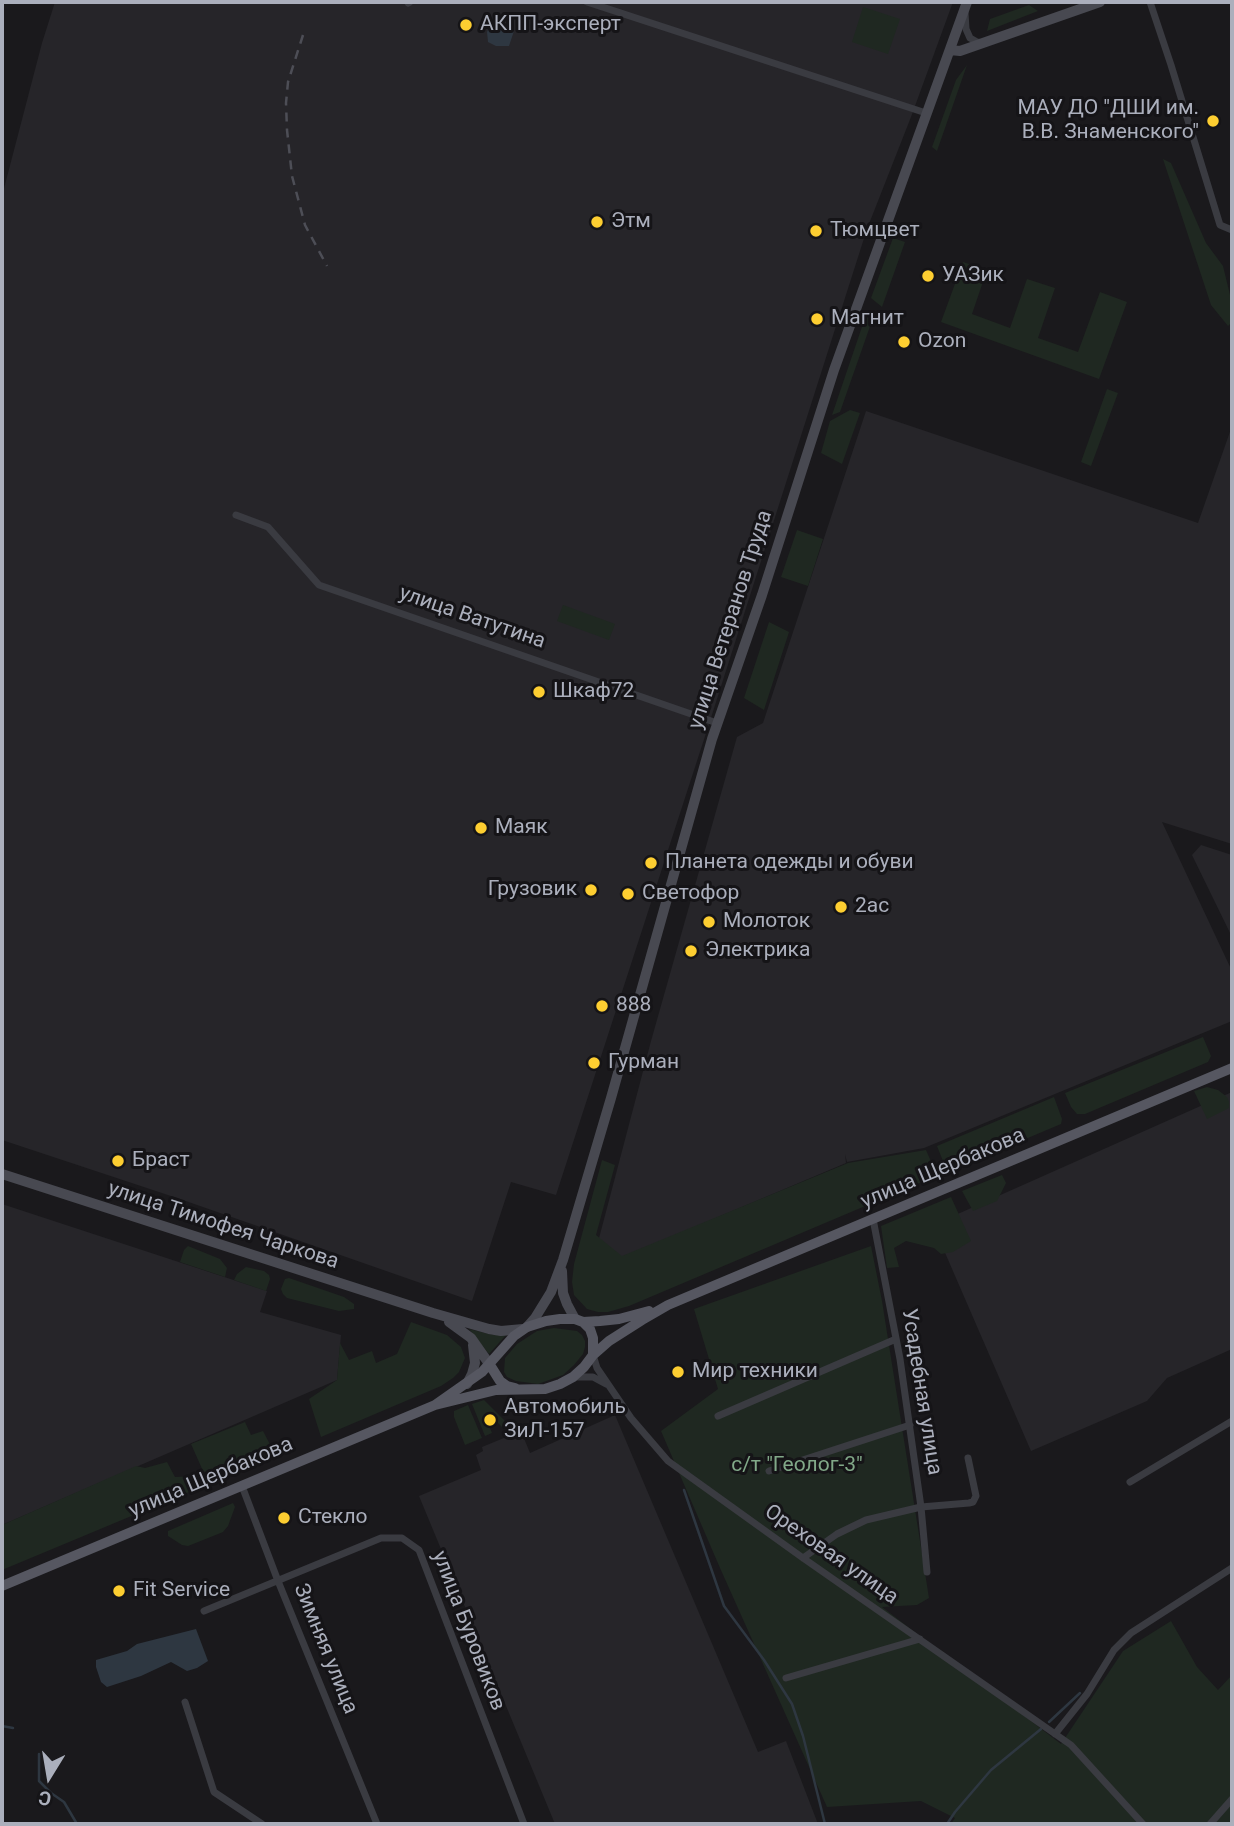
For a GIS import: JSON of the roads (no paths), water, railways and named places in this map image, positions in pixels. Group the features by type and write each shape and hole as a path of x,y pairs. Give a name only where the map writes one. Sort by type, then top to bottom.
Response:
{"main road":[{"path":"950,50 960,51 1100,2"},
{"name":"улица Ветеранов Труда","path":"563,1260 717,723 762,595 824,397 966,3"},
{"name":"улица Щербакова","path":"668,1306 1232,1068"},
{"name":"улица Тимофея Чаркова","path":"2,1174 433,1313"},
{"path":"563,1260 563,1293 567,1304 590,1329 593,1355"},
{"path":"435,1405 467,1384 490,1364 514,1336 535,1318 551,1293 563,1260"},
{"path":"433,1313 502,1331 525,1328 546,1321 619,1319 668,1306"},
{"path":"435,1405 496,1390 545,1389 560,1384 573,1377 593,1355 624,1330 668,1306"},
{"path":"433,1313 457,1326 471,1338 499,1381 518,1389"},
{"path":"467,1384 475,1363 471,1338"},
{"name":"улица Щербакова","path":"2,1586 435,1405"}],"street":[{"path":"587,2 926,113"},
{"path":"1150,2 1220,225 1232,230"},
{"path":"966,3 965,29 970,38 984,43"},
{"name":"улица Ватутина","path":"236,515 268,527 318,584 717,723"},
{"name":"Усадебная улица","path":"873,1219 910,1425 927,1572"},
{"path":"718,1416 896,1339"},
{"name":"Ореховая улица","path":"593,1355 597,1368 631,1418 668,1461 1055,1734"},
{"path":"573,1377 593,1377 607,1384"},
{"path":"1130,1482 1232,1421"},
{"path":"769,1471 910,1425"},
{"path":"803,1558 836,1534 866,1520 921,1507 972,1502 976,1496 968,1458"},
{"name":"Зимняя улица","path":"242,1486 377,1824"},
{"name":"улица Буровиков","path":"204,1611 381,1538 402,1538 419,1550 524,1824"},
{"path":"1143,1824 1071,1745 1055,1734 1087,1693 1114,1650 1131,1633 1232,1568"},
{"path":"786,1678 920,1639"},
{"path":"184,1702 214,1792 262,1824"},
{"path":"1210,1824 1232,1799"}],"waterway":[{"path":"684,1490 724,1606 792,1704 803,1736 825,1824"},
{"path":"1049,1722 1080,1693"},
{"path":"2,1726 13,1728"},
{"path":"947,1824 991,1770 1041,1729"},
{"path":"39,1754 39,1781 64,1802 77,1824"}],"railway":[{"path":"303,35 288,82 287,130 292,176 305,225 327,266"}],"place":[{"name":"АКПП-эксперт","path":"466,25"},
{"name":"МАУ ДО \"ДШИ им. В.В. Знаменского\"","path":"1213,121"},
{"name":"Этм","path":"597,222"},
{"name":"Тюмцвет","path":"816,231"},
{"name":"УАЗик","path":"928,276"},
{"name":"Магнит","path":"817,319"},
{"name":"Ozon","path":"904,342"},
{"name":"Шкаф72","path":"539,692"},
{"name":"Маяк","path":"481,828"},
{"name":"Планета одежды и обуви","path":"651,863"},
{"name":"Грузовик","path":"591,890"},
{"name":"Светофор","path":"628,894"},
{"name":"2ас","path":"841,907"},
{"name":"Молоток","path":"709,922"},
{"name":"Электрика","path":"691,951"},
{"name":"888","path":"602,1006"},
{"name":"Гурман","path":"594,1063"},
{"name":"Браст","path":"118,1161"},
{"name":"Мир техники","path":"678,1372"},
{"name":"Автомобиль ЗиЛ-157","path":"490,1420"},
{"name":"Стекло","path":"284,1518"},
{"name":"Fit Service","path":"119,1591"}],"park label":[{"name":"с/т \"Геолог-3\"","path":"797,1466"}]}
